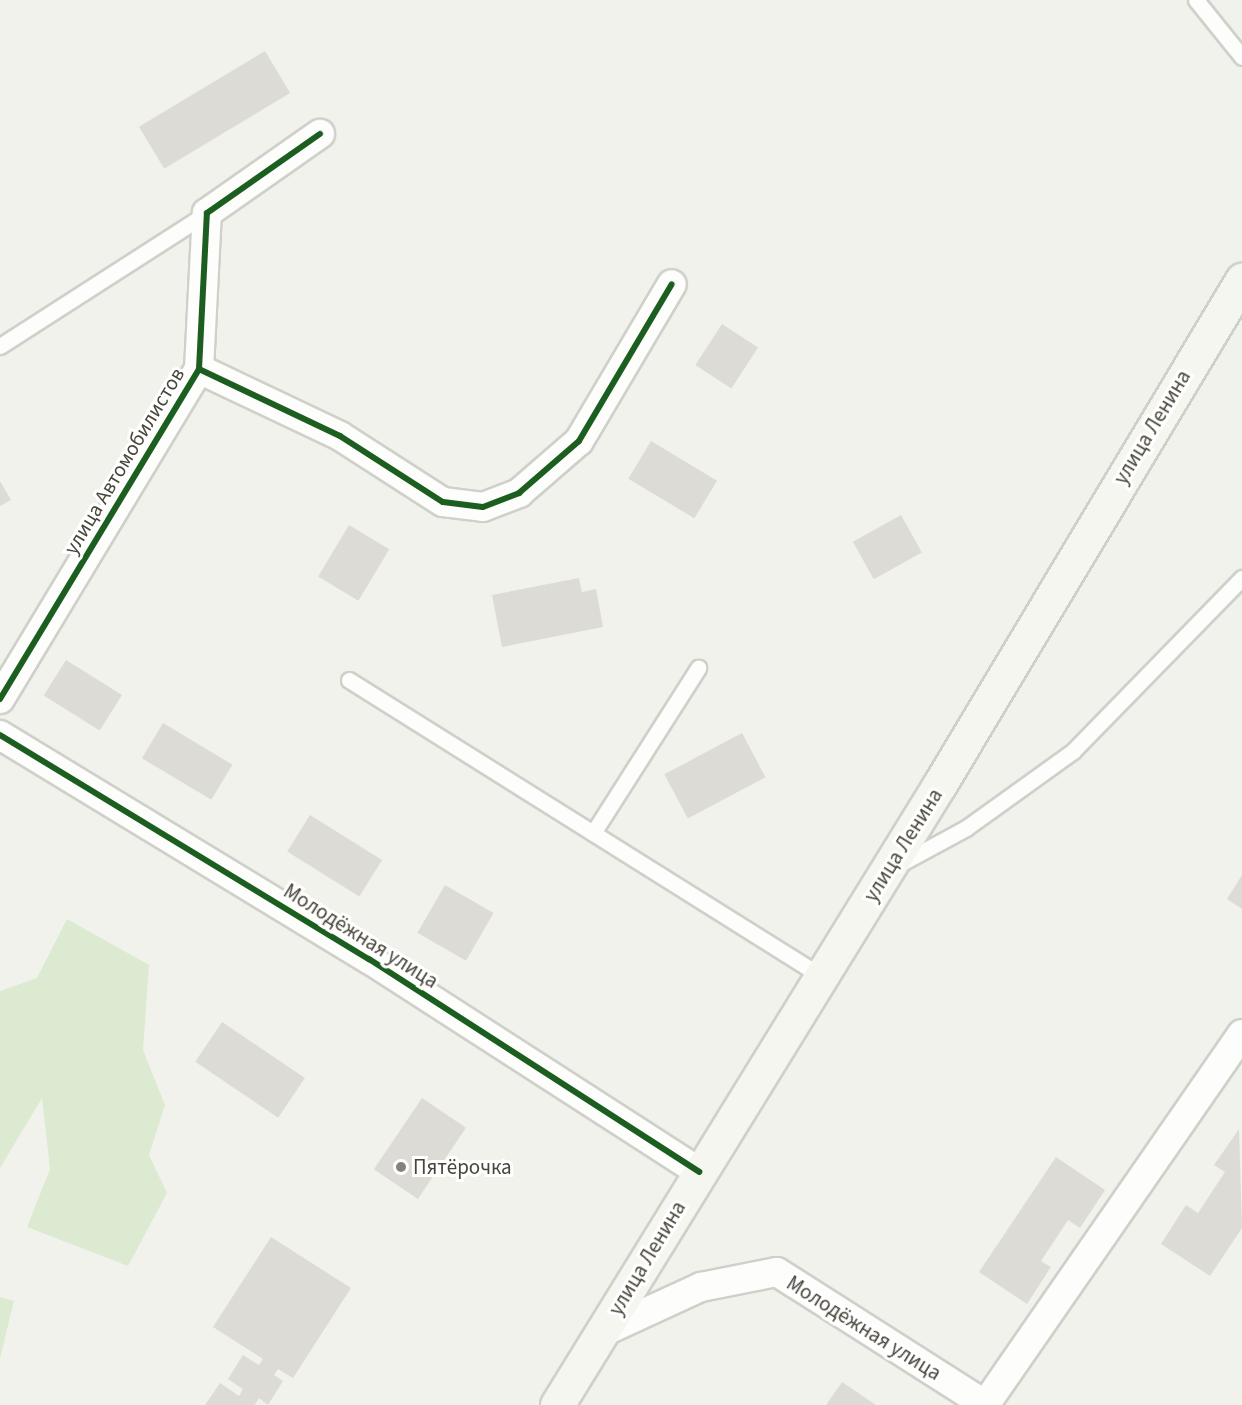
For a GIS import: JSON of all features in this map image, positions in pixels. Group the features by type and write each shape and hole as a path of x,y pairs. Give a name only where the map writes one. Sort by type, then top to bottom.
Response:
{"main road":[{"name":"улица Ленина","path":"556,1405 886,872 1242,280"}],"street":[{"path":"207,213 320,134"},
{"name":"улица Автомобилистов","path":"0,699 199,369 207,213"},
{"path":"199,369 340,436 443,502 483,507 519,493 579,441 672,284"},
{"name":"Молодёжная улица","path":"0,735 369,959 699,1172"},
{"path":"986,1405 1242,1034"},
{"name":"Молодёжная улица","path":"603,1332 701,1287 777,1272 986,1405"}],"lane":[{"path":"1196,0 1242,57"},
{"path":"0,346 207,213"},
{"path":"886,872 966,828 1073,751 1242,578"},
{"path":"593,833 699,668"},
{"path":"349,680 821,976"}],"green space":[{"path":"67,919 149,965 143,1050 165,1105 149,1155 167,1193 128,1266 27,1227 50,1169 42,1098 0,1168 0,991 37,978"},
{"path":"0,1297 14,1301 0,1358"}],"building":[{"path":"265,51 290,93 164,169 139,127"},
{"path":"722,324 758,347 731,389 695,365"},
{"path":"651,441 717,481 694,518 628,479"},
{"path":"0,481 11,500 0,506"},
{"path":"901,515 922,553 874,579 853,542"},
{"path":"349,525 389,549 358,601 318,576"},
{"path":"579,578 582,592 596,589 603,627 502,647 492,595"},
{"path":"66,660 122,695 100,731 44,696"},
{"path":"163,723 232,765 211,800 142,758"},
{"path":"742,733 765,777 688,818 664,774"},
{"path":"310,815 382,860 359,897 287,851"},
{"path":"1242,875 1242,909 1227,899"},
{"path":"445,885 493,913 466,961 418,933"},
{"path":"222,1022 305,1078 278,1118 195,1062"},
{"path":"422,1098 466,1128 418,1199 374,1169"},
{"path":"1239,1129 1242,1228 1210,1276 1161,1244 1186,1205 1198,1213 1225,1172 1214,1165"},
{"path":"1056,1157 1105,1190 1080,1228 1068,1220 1041,1261 1051,1267 1027,1304 979,1272"},
{"path":"271,1237 351,1288 293,1378 278,1369 274,1375 283,1381 268,1405 259,1398 255,1405 205,1405 220,1383 239,1396 243,1389 228,1379 243,1355 259,1365 263,1359 213,1327"},
{"path":"842,1382 876,1405 826,1405"}],"cycle path":[{"path":"0,699 199,369 207,213 320,134"},
{"path":"199,369 340,436 443,502 483,507 519,493 579,441 672,284"},
{"path":"0,735 369,959 699,1172"}],"place":[{"name":"Пятёрочка","path":"401,1167"}]}
